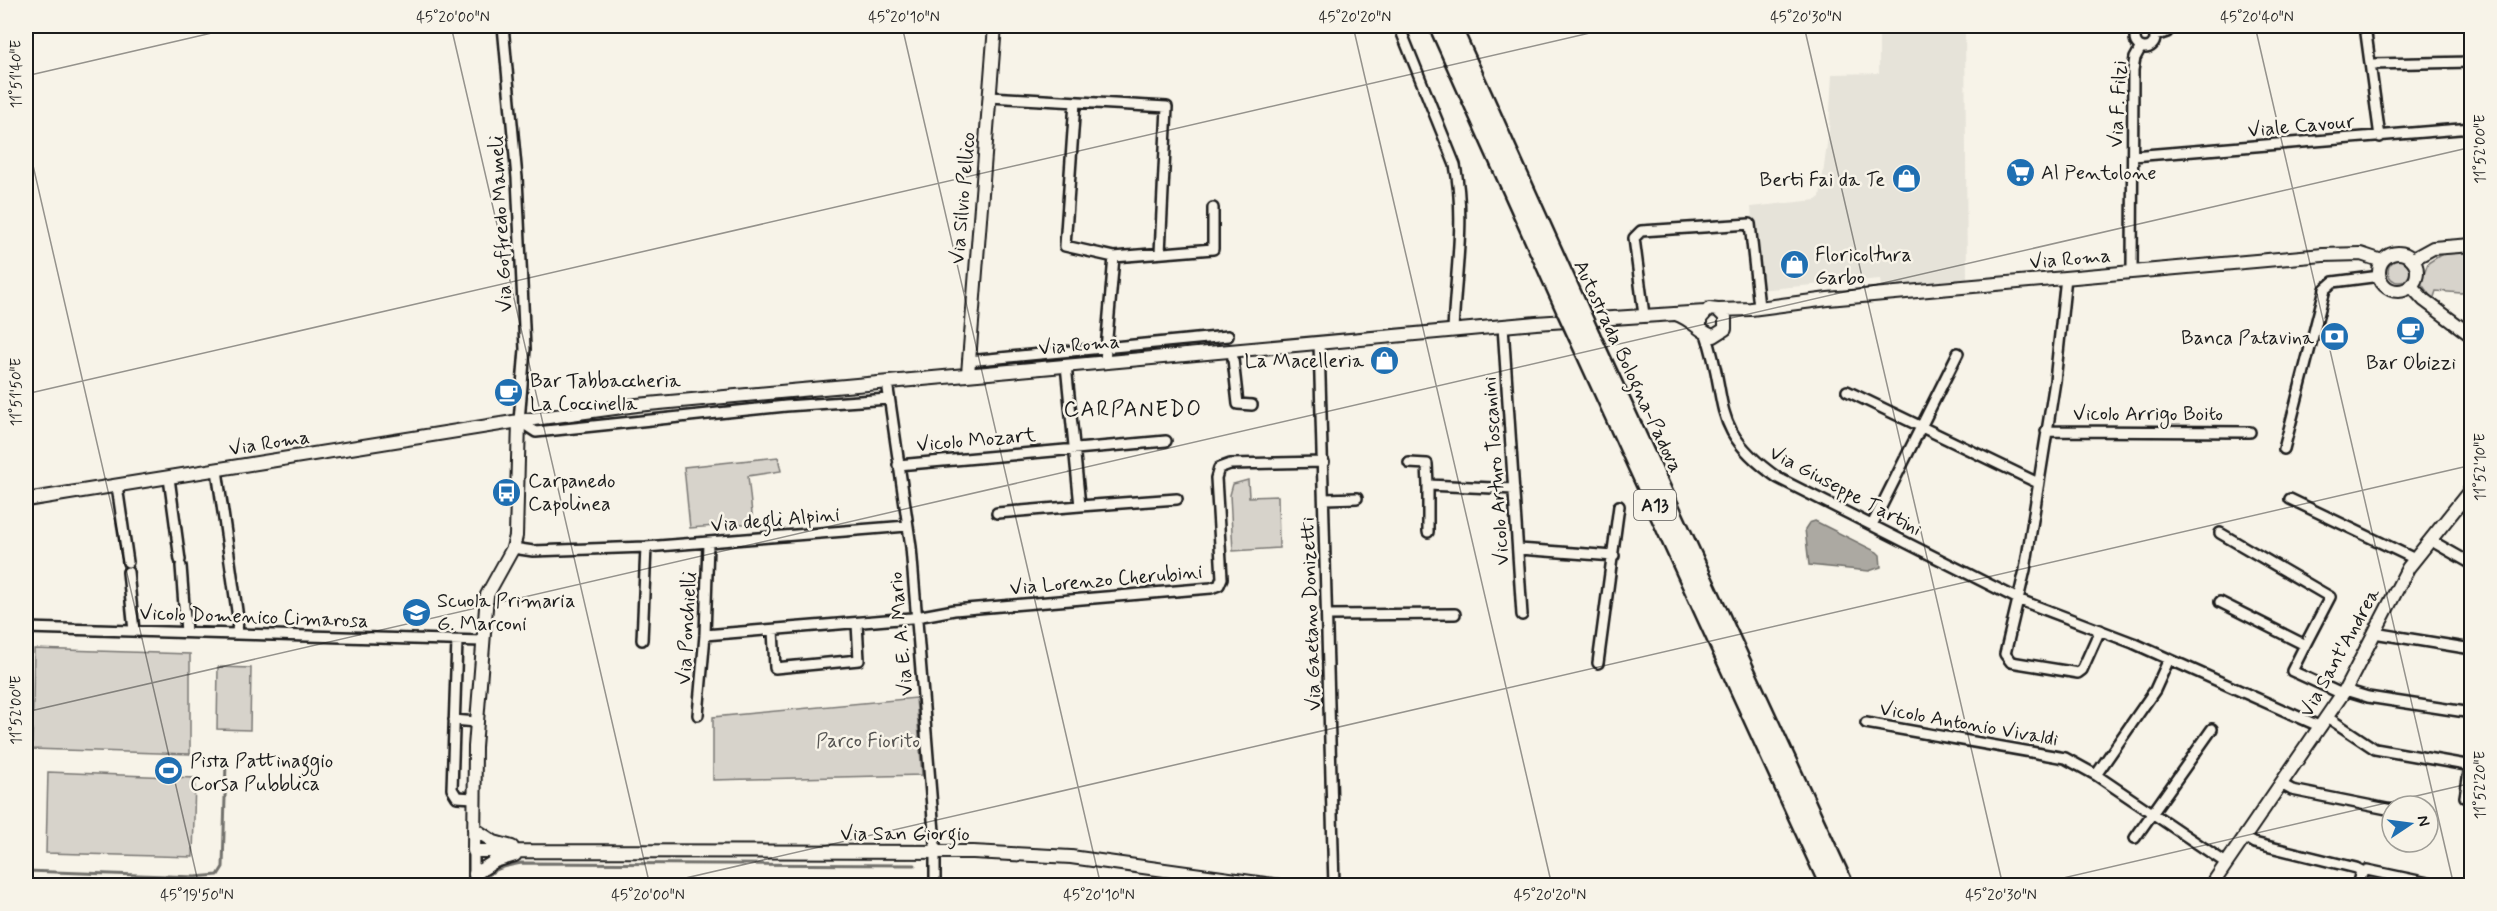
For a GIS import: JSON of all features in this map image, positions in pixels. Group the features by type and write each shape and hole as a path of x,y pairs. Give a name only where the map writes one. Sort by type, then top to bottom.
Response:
{"highway":[{"name":"Autostrada Bologna-Padova","path":"1438,26 1573,310"},
{"name":"Autostrada Bologna-Padova","path":"1453,28 1584,336 1829,885"},
{"name":"Autostrada Bologna-Padova","path":"1584,336 1742,664 1845,885"}],"main road":[{"name":"Via Silvio Pellico","path":"968,368 995,26"},
{"path":"2413,259 2433,248 2472,245"},
{"path":"2397,252 2413,259 2417,273 2411,286 2406,289 2393,290 2382,282 2380,276 2382,261 2397,252"},
{"name":"Via Roma","path":"1718,310 2334,254 2361,254 2382,261"},
{"path":"2411,286 2424,300 2472,336"},
{"name":"Via Roma","path":"1724,329 1755,308"},
{"path":"1718,310 1725,317 1724,329 1714,336 1703,330 1700,319 1705,312 1718,310"},
{"name":"Via Roma","path":"26,500 519,421 637,405 887,382 968,368 1066,365 1105,355 1232,350 1503,326 1705,312"},
{"name":"Via Roma","path":"1672,313 1686,318 1703,330"},
{"path":"474,851 476,722 486,595 513,548 519,421"},
{"name":"Via Sant'Andrea","path":"2211,885 2343,692 2415,559 2472,488"},
{"name":"Via San Giorgio","path":"474,829 494,842 528,852"},
{"name":"Via San Giorgio","path":"474,851 936,852 1071,857 1280,885"},
{"name":"Via San Giorgio","path":"474,880 495,861 528,852"}],"street":[{"name":"Via Goffredo Mameli","path":"504,26 517,178 524,316 525,349 519,421"},
{"path":"1399,26 1455,165 1459,188 1460,220 1453,331"},
{"path":"2155,36 2149,29 2136,28 2136,41 2141,47 2150,47 2155,36 2167,32 2171,26"},
{"path":"2365,26 2380,136"},
{"name":"Via F. Filzi","path":"2132,272 2133,70 2135,58 2141,47"},
{"path":"2371,64 2472,62"},
{"path":"989,97 1167,107 1160,253"},
{"path":"1075,102 1065,246 1114,258 1213,249 1213,208"},
{"name":"Viale Cavour","path":"2133,156 2472,128"},
{"path":"1644,315 1634,238 1641,231 1750,224 1755,308"},
{"path":"1105,355 1114,258"},
{"path":"2284,449 2325,289 2333,282 2380,276"},
{"name":"Vicolo Arrigo Boito","path":"2020,600 2053,386 2066,278"},
{"name":"Vicolo Arturo Toscanini","path":"1503,326 1522,615"},
{"name":"Via Giuseppe Tartini","path":"1714,363 1717,341 1724,329"},
{"name":"Via Giuseppe Tartini","path":"1703,330 1714,363 1722,409 1732,435 1741,448 1778,478 2020,600 2100,630 2324,722 2375,749 2471,766"},
{"name":"Via Roma","path":"968,368 1105,355 1228,336"},
{"name":"Via Gaetano Donizetti","path":"1319,342 1334,885"},
{"path":"1232,350 1238,404 1252,405"},
{"path":"1872,525 1923,428 1958,353"},
{"path":"1066,365 1080,506"},
{"name":"Via E. A. Mario","path":"887,382 907,526 916,616 936,852 935,885"},
{"path":"1847,391 2038,483"},
{"name":"Via Roma","path":"519,421 536,432 786,406 889,399"},
{"name":"Vicolo Arrigo Boito","path":"2046,431 2250,432"},
{"name":"Vicolo Mozart","path":"898,465 1166,441"},
{"name":"Via Lorenzo Cherubini","path":"916,616 954,610 1212,588 1219,585 1222,578 1216,477 1219,468 1230,464 1324,462"},
{"path":"1409,463 1427,464 1428,532"},
{"path":"2020,475 2040,466"},
{"path":"217,470 238,618 237,634"},
{"path":"169,477 181,563 186,632"},
{"path":"1428,485 1514,489"},
{"path":"117,486 134,631"},
{"path":"1325,499 1358,498"},
{"path":"997,513 1178,499"},
{"path":"2290,499 2415,559"},
{"path":"1598,663 1619,506"},
{"name":"Via degli Alpini","path":"513,548 533,551 646,547 907,526"},
{"path":"2220,533 2330,597 2292,671 2343,692 2472,713"},
{"path":"2430,540 2472,564"},
{"name":"Via Ponchielli","path":"698,716 705,635 708,543"},
{"path":"642,640 646,547"},
{"path":"1519,549 1614,556"},
{"path":"2020,600 2005,654 2011,662 2078,673 2082,670 2100,630"},
{"path":"2220,602 2306,645"},
{"path":"1328,615 1455,614"},
{"path":"705,635 916,616"},
{"path":"773,630 775,668 859,660 857,623"},
{"name":"Vicolo Domenico Cimarosa","path":"26,628 482,641"},
{"path":"2374,633 2472,650"},
{"path":"457,640 452,789 458,797 474,798"},
{"path":"2096,776 2155,690 2169,659"},
{"path":"454,720 476,722"},
{"name":"Vicolo Antonio Vivaldi","path":"1866,723 2065,758 2153,813 2226,863"},
{"path":"2136,838 2212,729"},
{"path":"2465,797 2471,766"},
{"path":"2281,784 2292,790 2380,808"},
{"path":"2244,837 2254,843 2356,868 2364,872 2367,870 2442,885"},
{"path":"474,851 474,880"},
{"path":"2357,885 2364,872"}],"shaded area":[{"path":"1879,26 1965,26 1967,280 1881,287 1880,279 1758,290 1751,207 1816,200 1820,197 1829,129 1832,74 1879,73"},
{"path":"1815,521 1877,552 1880,555 1881,567 1869,571 1809,565 1805,529 1809,523"}],"green space":[{"path":"2471,252 2471,291 2461,293 2436,291 2433,300 2421,283 2428,263 2442,254"},
{"path":"2399,260 2407,263 2410,271 2407,279 2399,282 2391,279 2388,271 2391,263"},
{"path":"778,457 781,471 748,476 753,523 690,528 684,467"},
{"path":"1248,480 1249,497 1278,496 1279,548 1233,551 1230,495 1233,484"},
{"path":"34,649 190,654 190,754 32,749"},
{"path":"218,667 251,668 250,730 217,729"},
{"name":"Parco Fiorito","path":"916,698 922,775 713,780 713,717"},
{"path":"48,772 195,778 193,857 46,853"}],"waterway":[{"path":"26,871 195,877 218,875 223,867 226,762"},
{"path":"482,886 488,875 493,872 522,863 915,865"}],"place":[{"name":"Al Pentolone","path":"2020,172"},
{"name":"Berti Fai da Te","path":"1906,179"},
{"name":"Floricoltura Garbo","path":"1794,265"},
{"name":"Bar Obizzi","path":"2411,331"},
{"name":"Banca Patavina","path":"2335,337"},
{"name":"La Macelleria","path":"1385,360"},
{"name":"Bar Tabbaccheria La Coccinella","path":"509,392"},
{"name":"Carpanedo Capolinea","path":"507,492"},
{"name":"Scuola Primaria G. Marconi","path":"416,612"},
{"name":"Pista Pattinaggio Corsa Pubblica","path":"169,771"}],"district":[{"name":"CARPANEDO","path":"1133,408"}]}
